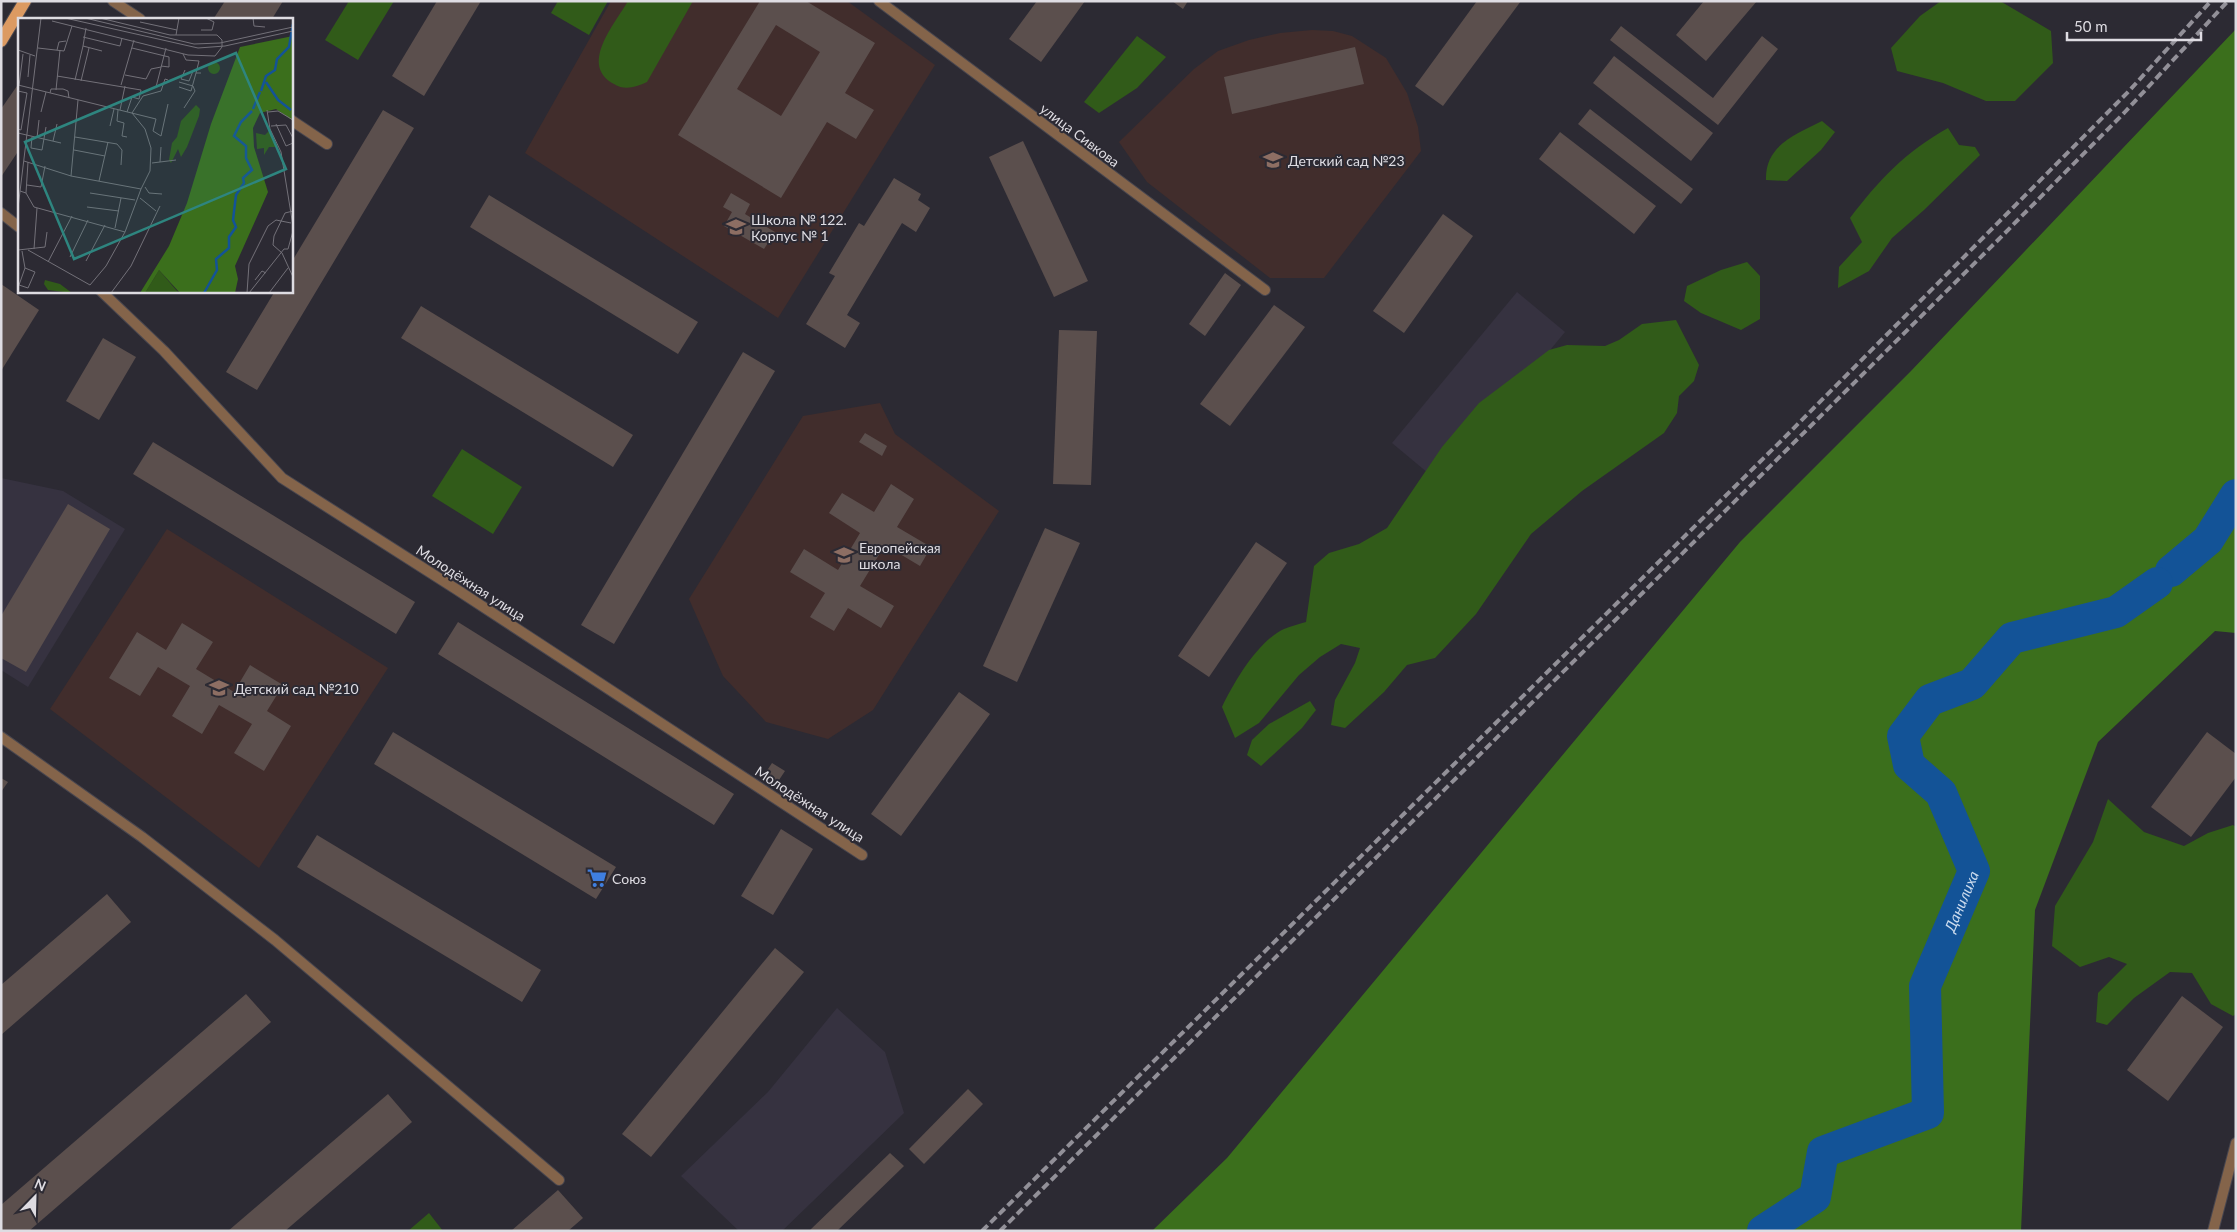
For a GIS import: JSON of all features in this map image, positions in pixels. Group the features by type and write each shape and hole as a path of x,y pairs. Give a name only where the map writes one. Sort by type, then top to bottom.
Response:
{"main road":[{"path":"1,41 25,1"}],"street":[{"path":"113,1 138,18"},
{"name":"улица Сивкова","path":"879,1 1264,290"},
{"path":"292,121 327,144"},
{"path":"1,213 18,226"},
{"name":"Молодёжная улица","path":"102,292 164,351 282,478 456,589 862,855"},
{"path":"1,737 142,838 275,940 558,1180"},
{"path":"2213,1231 2236,1143"}],"shaded area":[{"name":"Школа № 122. Корпус № 1","path":"611,1 847,1 935,65 778,318 525,153"},
{"name":"Детский сад №23","path":"1312,30 1333,31 1352,36 1386,58 1407,93 1418,127 1421,151 1324,278 1270,278 1147,182 1119,142 1194,69 1218,51 1249,40 1280,33"},
{"path":"1517,292 1565,332 1440,483 1392,443"},
{"name":"Европейская школа","path":"880,403 895,434 999,511 873,710 828,739 766,722 723,676 689,599 803,416"},
{"path":"1,478 63,491 125,529 28,687 1,670"},
{"name":"Детский сад №210","path":"167,529 388,668 259,868 50,709"},
{"path":"837,1008 885,1052 904,1113 782,1231 739,1231 681,1176 768,1092"}],"green space":[{"path":"349,1 394,1 358,60 325,40"},
{"path":"558,1 608,1 589,35 551,13"},
{"path":"628,1 693,1 647,82 635,87 626,88 614,84 604,76 599,66 599,56 608,33"},
{"path":"1941,1 2000,1 2051,31 2053,63 2015,101 1986,101 1943,83 1897,71 1891,48 1920,16"},
{"path":"2236,29 2236,633 2215,631 2098,742 2035,910 2021,1231 1152,1231 1227,1158 1740,542 1911,371"},
{"path":"1137,36 1166,57 1137,88 1099,113 1084,102"},
{"path":"1822,121 1835,132 1821,150 1787,181 1766,180 1767,168 1776,150 1792,137"},
{"path":"1948,128 1959,145 1975,147 1980,155 1924,210 1892,238 1869,271 1838,288 1839,267 1862,242 1850,218 1894,167 1919,147"},
{"path":"1747,262 1760,276 1760,319 1741,330 1701,313 1684,301 1687,286 1721,270"},
{"path":"1676,320 1699,365 1694,381 1679,396 1677,413 1664,433 1582,491 1531,534 1476,614 1435,658 1407,665 1384,692 1345,728 1331,725 1335,700 1355,663 1360,648 1341,644 1320,657 1299,675 1259,723 1235,738 1222,707 1240,674 1256,652 1274,635 1284,629 1306,622 1314,566 1329,553 1359,544 1387,528 1442,447 1479,403 1549,350 1567,345 1605,346 1619,340 1642,324"},
{"path":"462,449 522,487 493,534 432,496"},
{"path":"1310,701 1316,710 1302,728 1261,766 1247,755 1252,740 1269,724"},
{"path":"2108,799 2144,832 2184,846 2208,833 2233,825 2236,827 2236,1014 2233,1016 2211,1004 2192,973 2170,972 2134,998 2107,1025 2096,1022 2098,993 2127,964 2109,957 2080,967 2052,946 2055,906 2093,842"},
{"path":"429,1213 443,1231 408,1231"}],"building":[{"path":"225,1 283,1 273,18 214,18"},
{"path":"437,1 481,1 424,96 392,76"},
{"path":"760,1 806,1 875,43 845,93 874,110 856,139 827,122 781,198 678,135","holes":["776,25 820,52 781,116 737,89"]},
{"path":"1037,1 1085,1 1041,62 1009,39"},
{"path":"1172,1 1188,1 1183,9"},
{"path":"1477,1 1521,1 1443,106 1415,86"},
{"path":"1704,1 1757,1 1706,61 1676,35"},
{"path":"1621,26 1713,98 1762,36 1778,49 1718,125 1610,40"},
{"path":"1355,47 1364,84 1232,114 1224,77"},
{"path":"1614,56 1713,133 1691,161 1593,83"},
{"path":"18,86 18,152 1,177 1,109"},
{"path":"1590,109 1693,189 1681,204 1578,124"},
{"path":"383,110 414,128 257,390 226,372 274,292 292,292 292,261"},
{"path":"1560,132 1656,206 1634,234 1539,159"},
{"path":"1023,141 1088,281 1054,297 989,157"},
{"path":"894,178 921,194 918,200 930,208 916,232 902,223 847,315 860,323 845,348 806,324 835,276 829,273 859,223 864,226"},
{"path":"731,193 750,204 745,214 775,232 764,249 724,226 732,212 723,207"},
{"path":"489,195 698,322 678,354 470,227"},
{"path":"1443,214 1473,236 1404,333 1373,311"},
{"path":"1225,273 1241,285 1205,336 1189,324"},
{"path":"1,284 39,310 1,371"},
{"path":"1274,305 1305,327 1230,426 1200,404"},
{"path":"421,306 633,435 613,467 401,338"},
{"path":"1059,330 1097,331 1091,485 1053,484"},
{"path":"103,338 136,357 99,420 66,401"},
{"path":"743,352 775,371 614,644 581,625"},
{"path":"865,433 887,446 882,456 859,442"},
{"path":"153,442 415,602 396,634 133,474"},
{"path":"891,484 914,499 897,527 931,547 920,566 885,545 860,586 894,606 881,628 848,608 834,631 810,617 825,593 790,572 804,549 838,570 860,533 829,513 842,493 874,512"},
{"path":"68,504 110,529 26,672 1,658 1,616"},
{"path":"1045,528 1080,543 1017,682 983,666"},
{"path":"1256,542 1287,563 1209,677 1178,656"},
{"path":"458,622 734,794 714,825 438,654"},
{"path":"182,623 213,642 196,669 234,692 250,665 283,685 267,711 291,726 264,771 234,753 252,724 219,705 202,734 172,716 190,686 158,667 140,696 109,678 137,632 166,650"},
{"path":"959,692 990,714 901,836 871,814"},
{"path":"393,732 616,867 596,899 374,764"},
{"path":"2207,732 2236,754 2236,777 2191,837 2151,807"},
{"path":"772,763 785,771 777,783 764,775"},
{"path":"1,778 8,782 1,792"},
{"path":"781,829 813,849 773,915 741,896"},
{"path":"317,835 541,970 522,1002 297,867"},
{"path":"107,894 131,922 1,1035 1,985"},
{"path":"775,948 804,972 651,1157 622,1134"},
{"path":"246,994 271,1022 29,1231 1,1231 1,1205"},
{"path":"2182,996 2223,1027 2168,1101 2127,1070"},
{"path":"968,1089 983,1104 924,1164 909,1149"},
{"path":"388,1094 412,1122 285,1231 228,1231"},
{"path":"890,1153 904,1166 837,1231 809,1231"},
{"path":"558,1190 583,1218 568,1231 511,1231"}],"waterway":[{"name":"Данилиха","path":"2171,571 2208,540 2236,495"},
{"name":"Данилиха","path":"1763,1231 1815,1197 1823,1152 1928,1113 1925,986 1974,871 1941,793 1909,765 1903,736 1930,700 1972,684 2012,638 2116,612 2157,583"}],"railway":[{"path":"982,1231 1782,440 2129,91 2211,1"},
{"path":"1000,1231 1999,239 2124,113 2228,1"}],"place":[{"name":"Детский сад №23","path":"1273,160"},
{"name":"Школа № 122. Корпус № 1","path":"736,227"},
{"name":"Европейская школа","path":"844,555"},
{"name":"Детский сад №210","path":"219,688"},
{"name":"Союз","path":"597,878"}]}
